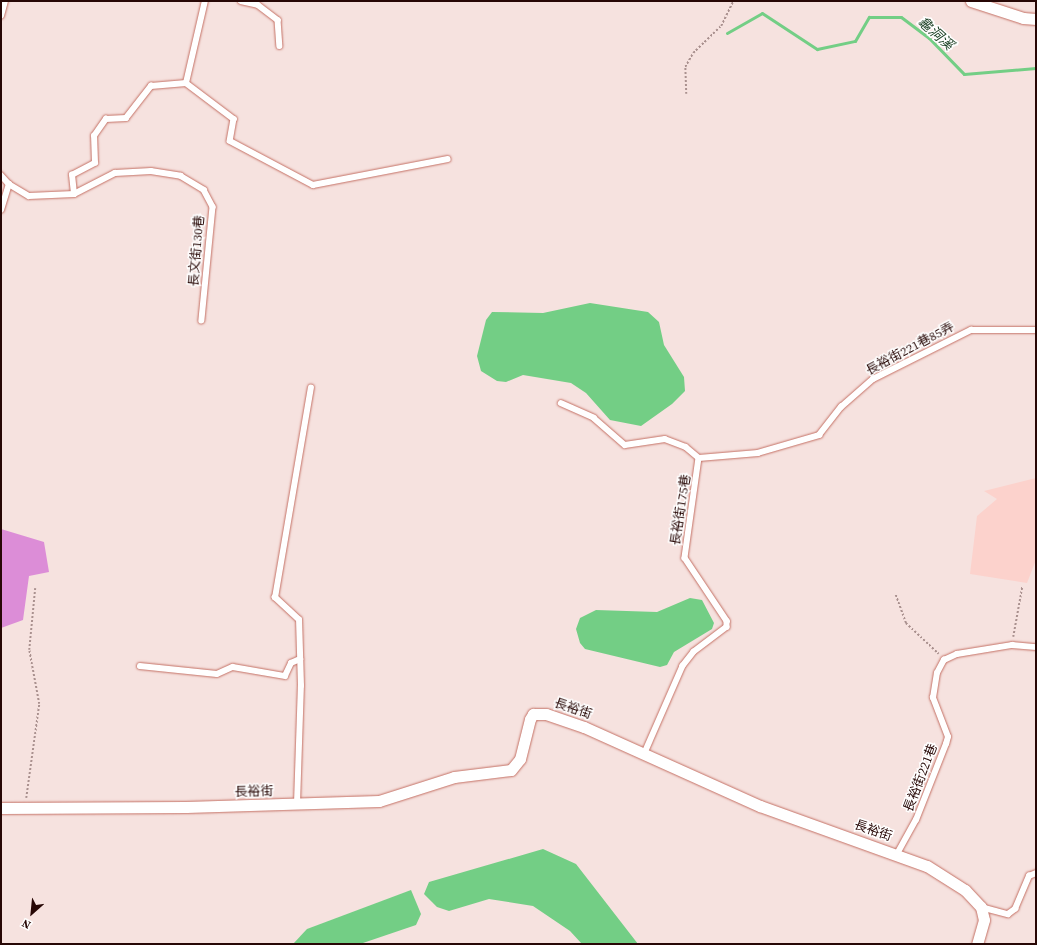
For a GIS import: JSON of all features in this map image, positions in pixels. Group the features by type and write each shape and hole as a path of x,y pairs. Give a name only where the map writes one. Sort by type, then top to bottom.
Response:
{"street":[{"path":"971,1 1023,18 1036,18"},
{"name":"長裕街","path":"1,808 297,805 379,801 454,777 511,770 520,760 530,719 539,713 584,727 645,753 760,806 898,854 927,866 965,890 981,907"},
{"path":"980,943 984,920 981,907"}],"lane":[{"path":"1,16 5,1"},
{"path":"186,83 205,1"},
{"path":"241,1 258,6 278,20 280,46"},
{"path":"74,194 72,175 94,163 94,136 106,119 126,118 151,86 186,83 234,119 230,141 313,185 448,158"},
{"name":"長文街130巷","path":"1,175 9,184 29,196 74,194 115,173 151,171 180,176 204,190 213,207 202,320"},
{"path":"1,210 9,184"},
{"name":"長裕街221巷85弄","path":"699,458 758,453 819,435 841,407 873,379 972,330 1036,330"},
{"path":"297,805 300,659 299,620 275,598 311,388"},
{"name":"長裕街175巷","path":"561,403 594,418 625,445 665,439 686,446 699,458 686,558 727,620 727,627 694,652 683,666 645,753"},
{"path":"944,660 957,654 1012,645 1036,647"},
{"path":"140,666 217,674 233,667 285,676 291,663 300,659"},
{"name":"長裕街221巷","path":"898,854 916,820 948,737 933,698 937,673 944,660"},
{"path":"981,907 1008,914 1015,909 1029,876 1036,873"}],"path":[{"path":"686,94 685,67 693,53 721,26 733,1"},
{"path":"1012,645 1022,586"},
{"path":"25,808 39,704 29,650 35,588"},
{"path":"896,595 906,623 929,642 944,660"}],"shaded area":[{"path":"590,303 648,312 659,322 664,345 684,377 685,391 672,404 641,426 610,420 586,393 571,383 523,375 506,382 497,381 481,371 477,356 486,320 492,312 543,313"},
{"path":"1036,478 1036,560 1027,583 970,574 977,516 997,499 984,491"},
{"path":"1,529 44,542 49,572 29,576 23,620 1,628"},
{"path":"690,598 702,600 714,623 712,629 674,652 667,665 660,667 585,649 580,643 576,629 580,618 596,610 657,612"},
{"path":"543,849 576,864 638,944 582,944 570,931 533,906 489,899 449,911 437,907 424,894 429,882"},
{"path":"411,890 421,914 416,925 360,944 293,944 307,929"}],"waterway":[{"name":"龜洞溪","path":"727,33 762,13 817,49 855,41 869,17 901,17 929,38 964,74 1036,68"}]}
